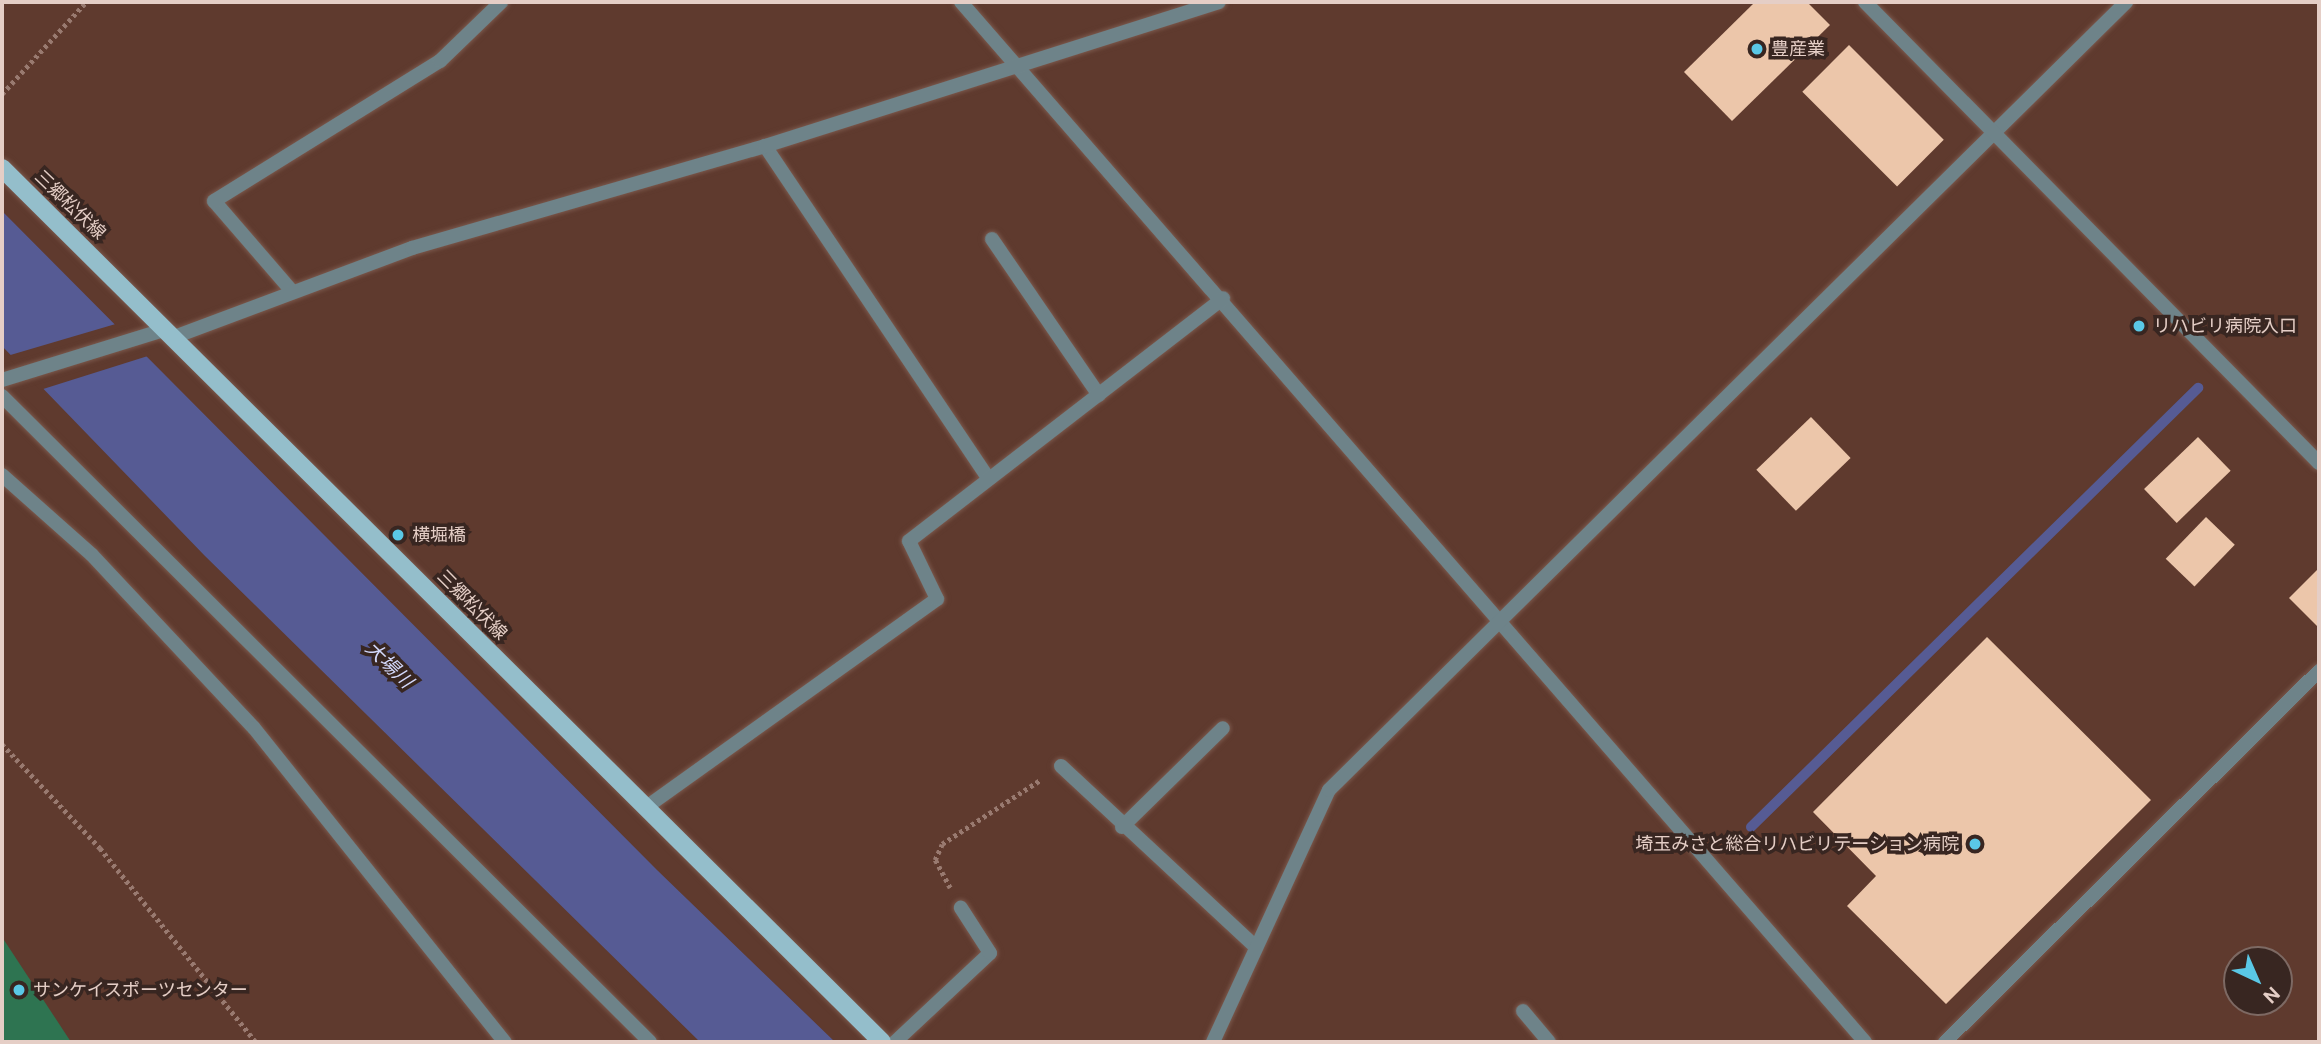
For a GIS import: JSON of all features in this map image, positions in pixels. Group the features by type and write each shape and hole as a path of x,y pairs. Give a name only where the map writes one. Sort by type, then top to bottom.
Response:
{"main road":[{"name":"三郷松伏線","path":"2,168 882,1042"}],"street":[{"path":"289,289 214,201 440,61 501,2"},
{"path":"961,2 1223,298 1865,1042"},
{"path":"2,380 164,330 174,337 289,289 765,146 1020,66 1188,6 1219,2"},
{"path":"1866,2 2319,463"},
{"path":"1213,1042 1329,790 2126,2"},
{"path":"765,146 989,479"},
{"path":"992,239 1099,394"},
{"path":"645,808 937,599 909,541 1223,298"},
{"path":"2,396 650,1042"},
{"path":"2,475 92,555 254,728 505,1042"},
{"path":"1945,1042 2319,671"},
{"path":"1122,827 1223,728"},
{"path":"1061,766 1122,827 1256,947"},
{"path":"895,1042 990,953 961,908"},
{"path":"1523,1011 1549,1042"}],"path":[{"path":"2,94 86,2"},
{"path":"2,744 100,848 256,1042"},
{"path":"961,908 935,860 942,845 1061,766"}],"green space":[{"name":"サンケイスポーツセンター","path":"2,937 71,1042 2,1042"}],"water":[{"name":"大場川","path":"2,211 657,870 835,1042 700,1042 205,556 2,346"}],"pier":[{"path":"119,323 151,355 40,390 7,356"}],"building":[{"name":"豊産業","path":"1755,2 1807,2 1830,25 1732,121 1684,72"},
{"path":"1849,45 1944,140 1897,186 1802,92"},
{"path":"1811,417 1851,458 1796,511 1756,470"},
{"path":"2198,437 2231,471 2177,523 2144,489"},
{"path":"2206,517 2235,545 2194,587 2166,559"},
{"path":"2319,568 2319,628 2289,598"},
{"name":"埼玉みさと総合リハビリテーション病院","path":"1987,637 2151,800 1946,1004 1847,906 1876,876 1813,812"}],"waterway":[{"path":"1751,827 2198,388"}],"place":[{"name":"豊産業","path":"1757,49"},
{"name":"リハビリ病院入口","path":"2139,326"},
{"name":"横堀橋","path":"398,535"},
{"name":"埼玉みさと総合リハビリテーション病院","path":"1975,844"},
{"name":"サンケイスポーツセンター","path":"19,990"}]}
